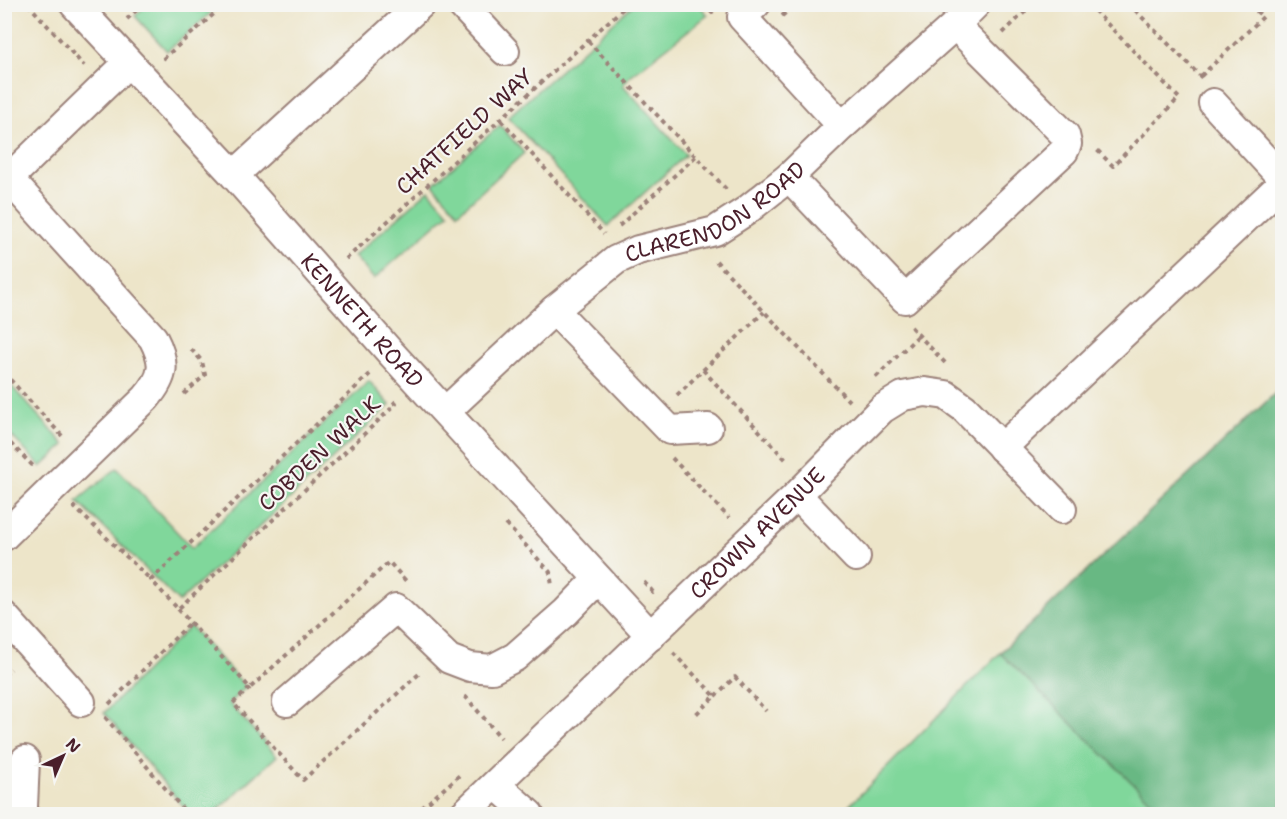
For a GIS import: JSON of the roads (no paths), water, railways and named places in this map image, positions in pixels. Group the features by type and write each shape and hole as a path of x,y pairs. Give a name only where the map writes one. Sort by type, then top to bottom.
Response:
{"street":[{"name":"KENNETH ROAD","path":"74,4 234,175 333,289 598,579 661,644"},
{"path":"234,175 421,4"},
{"path":"461,4 505,51"},
{"name":"CLARENDON ROAD","path":"446,411 554,310 616,260 638,250 715,231 746,211 789,177 976,4"},
{"path":"768,11 742,17 842,126"},
{"path":"789,177 905,299 1064,151 1067,144 1065,135 955,25"},
{"path":"4,536 158,385 162,369 161,353 153,338 7,181 128,63"},
{"path":"1200,104 1282,178"},
{"path":"1002,448 1282,184"},
{"path":"554,310 670,430 708,428"},
{"name":"CROWN AVENUE","path":"464,814 661,644 796,495 882,409 903,396 925,392 946,395 964,408 1062,509"},
{"path":"796,495 856,557"},
{"path":"287,702 396,608 449,658 470,667 492,669 515,657 566,612 598,579"},
{"path":"4,615 94,704"},
{"path":"16,814 23,807 25,760"},
{"path":"496,785 529,814"}]}
